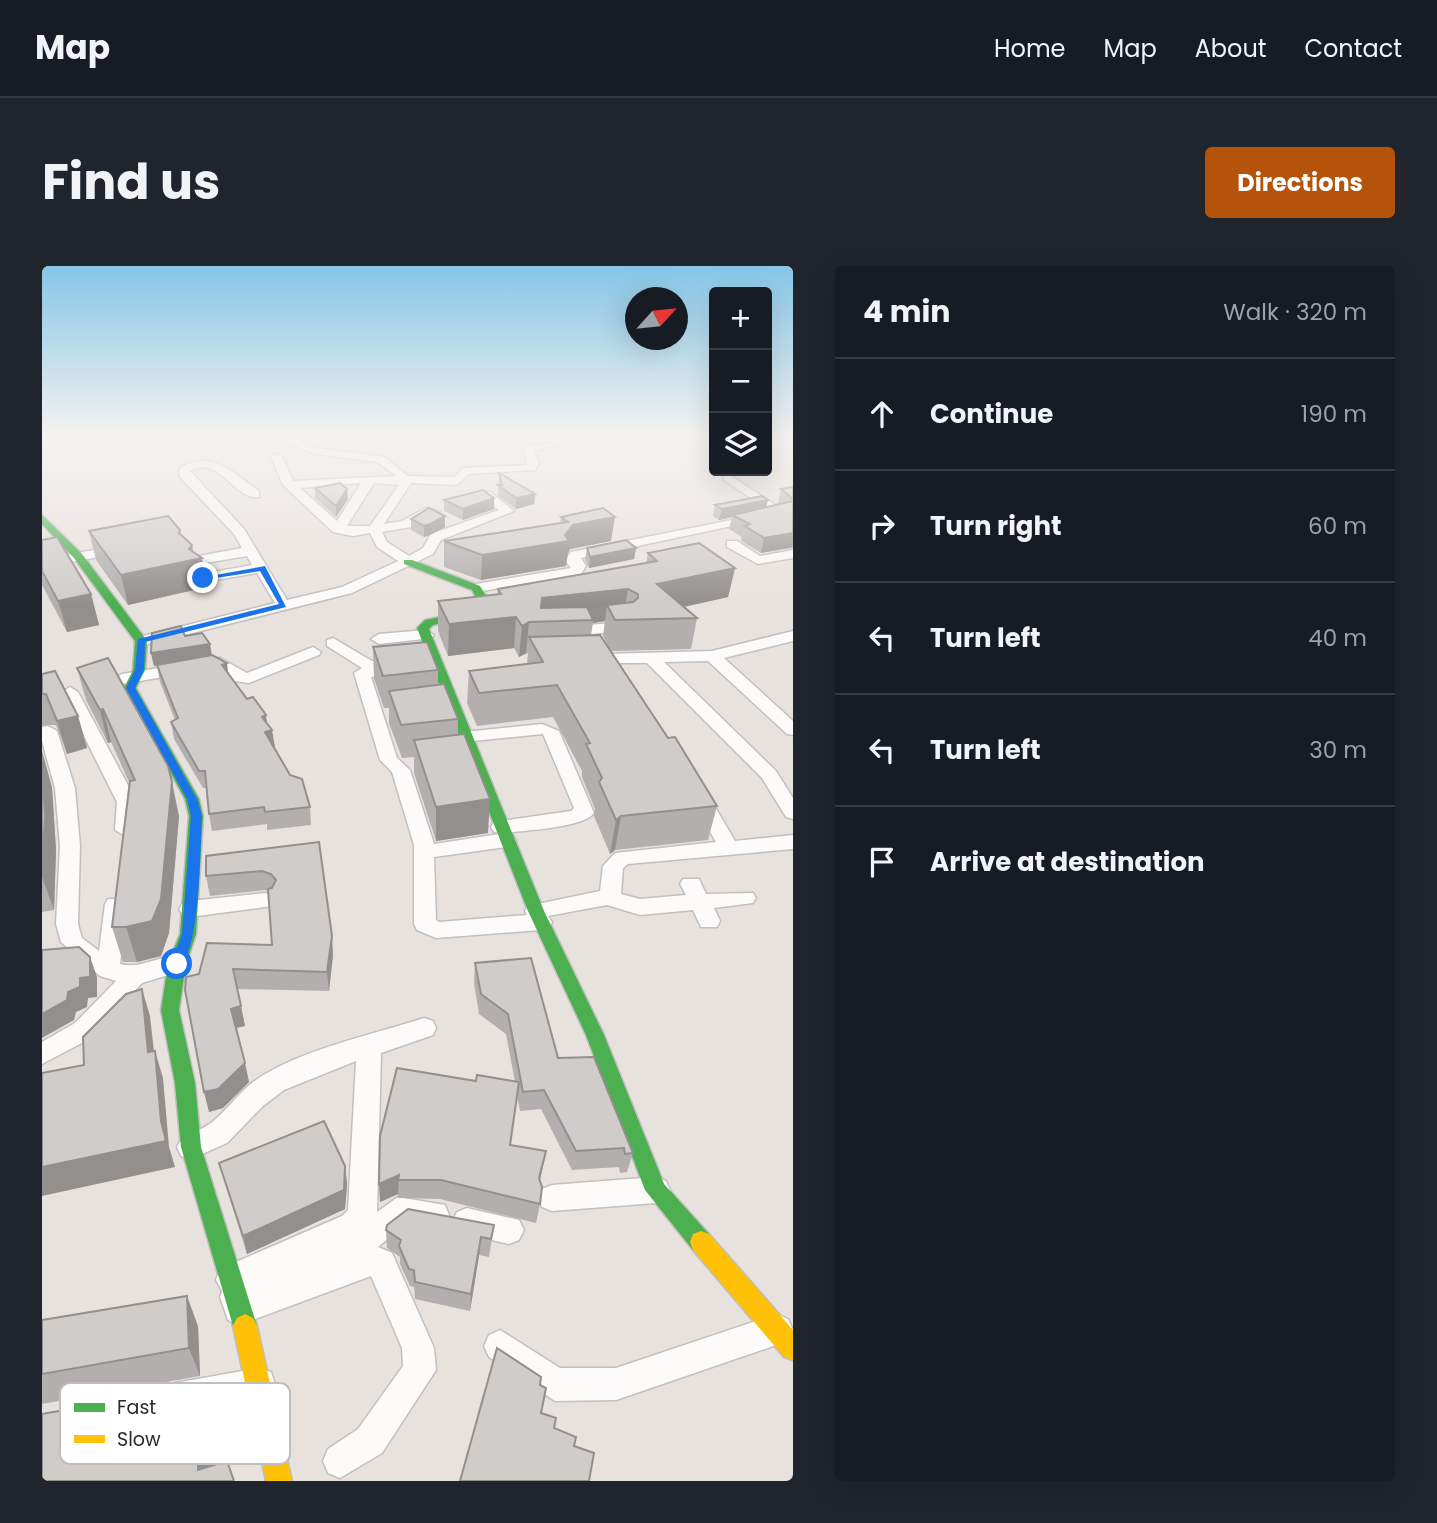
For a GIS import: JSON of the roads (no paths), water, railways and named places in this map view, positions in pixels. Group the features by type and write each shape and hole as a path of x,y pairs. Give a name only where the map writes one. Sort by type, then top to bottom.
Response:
{"street":[{"path":"199,491 239,532 283,605"},
{"path":"251,491 256,494"},
{"path":"296,491 338,529 352,531 406,524 429,511 461,527"},
{"path":"302,497 363,491"},
{"path":"338,529 363,491"},
{"path":"374,529 401,491"},
{"path":"748,491 788,517"},
{"path":"141,641 347,590 428,551 436,537 508,511 486,495"},
{"path":"374,529 382,544 408,562 476,588 576,570 579,566 572,560 576,555 788,517"},
{"path":"42,518 78,556 141,641 139,670 130,688 192,799 196,816 188,934 177,964 170,1010 185,1083 191,1147 253,1352 259,1383"},
{"path":"732,544 758,560 793,554"},
{"path":"42,564 140,545"},
{"path":"193,561 251,551"},
{"path":"203,578 262,568"},
{"path":"476,588 489,611 429,622 423,628 472,758 539,916 595,1035 656,1190 785,1339 616,1384 555,1385 500,1346"},
{"path":"544,634 622,628"},
{"path":"590,630 597,659 623,691"},
{"path":"380,640 426,635"},
{"path":"597,659 712,656 793,636"},
{"path":"333,643 374,667 436,664"},
{"path":"109,682 220,663 240,678 249,678 313,652"},
{"path":"712,656 793,730"},
{"path":"652,659 773,782 793,813"},
{"path":"436,664 363,673 381,716 389,760 398,767 424,852 427,927 436,930 539,916 607,897 640,907 745,898"},
{"path":"68,693 127,802 123,845"},
{"path":"430,710 453,708"},
{"path":"48,731 65,788 70,846 67,924 72,942 108,970 135,977"},
{"path":"424,852 584,813 550,731 464,737"},
{"path":"452,760 472,758"},
{"path":"398,767 425,764"},
{"path":"689,779 729,846"},
{"path":"773,782 793,779"},
{"path":"607,897 612,891 613,866 622,858 793,842"},
{"path":"193,868 218,865"},
{"path":"108,970 118,887"},
{"path":"190,909 265,901"},
{"path":"42,1054 84,1030 135,977 177,964"},
{"path":"191,1147 209,1142 227,1129 274,1083 425,1028"},
{"path":"235,1295 352,1226 362,1216 369,1048"},
{"path":"552,1198 656,1190"},
{"path":"235,1295 374,1234 398,1211 408,1210 509,1230"},
{"path":"235,1295 375,1260 381,1263 418,1348 420,1370 370,1441 340,1461"}]}
